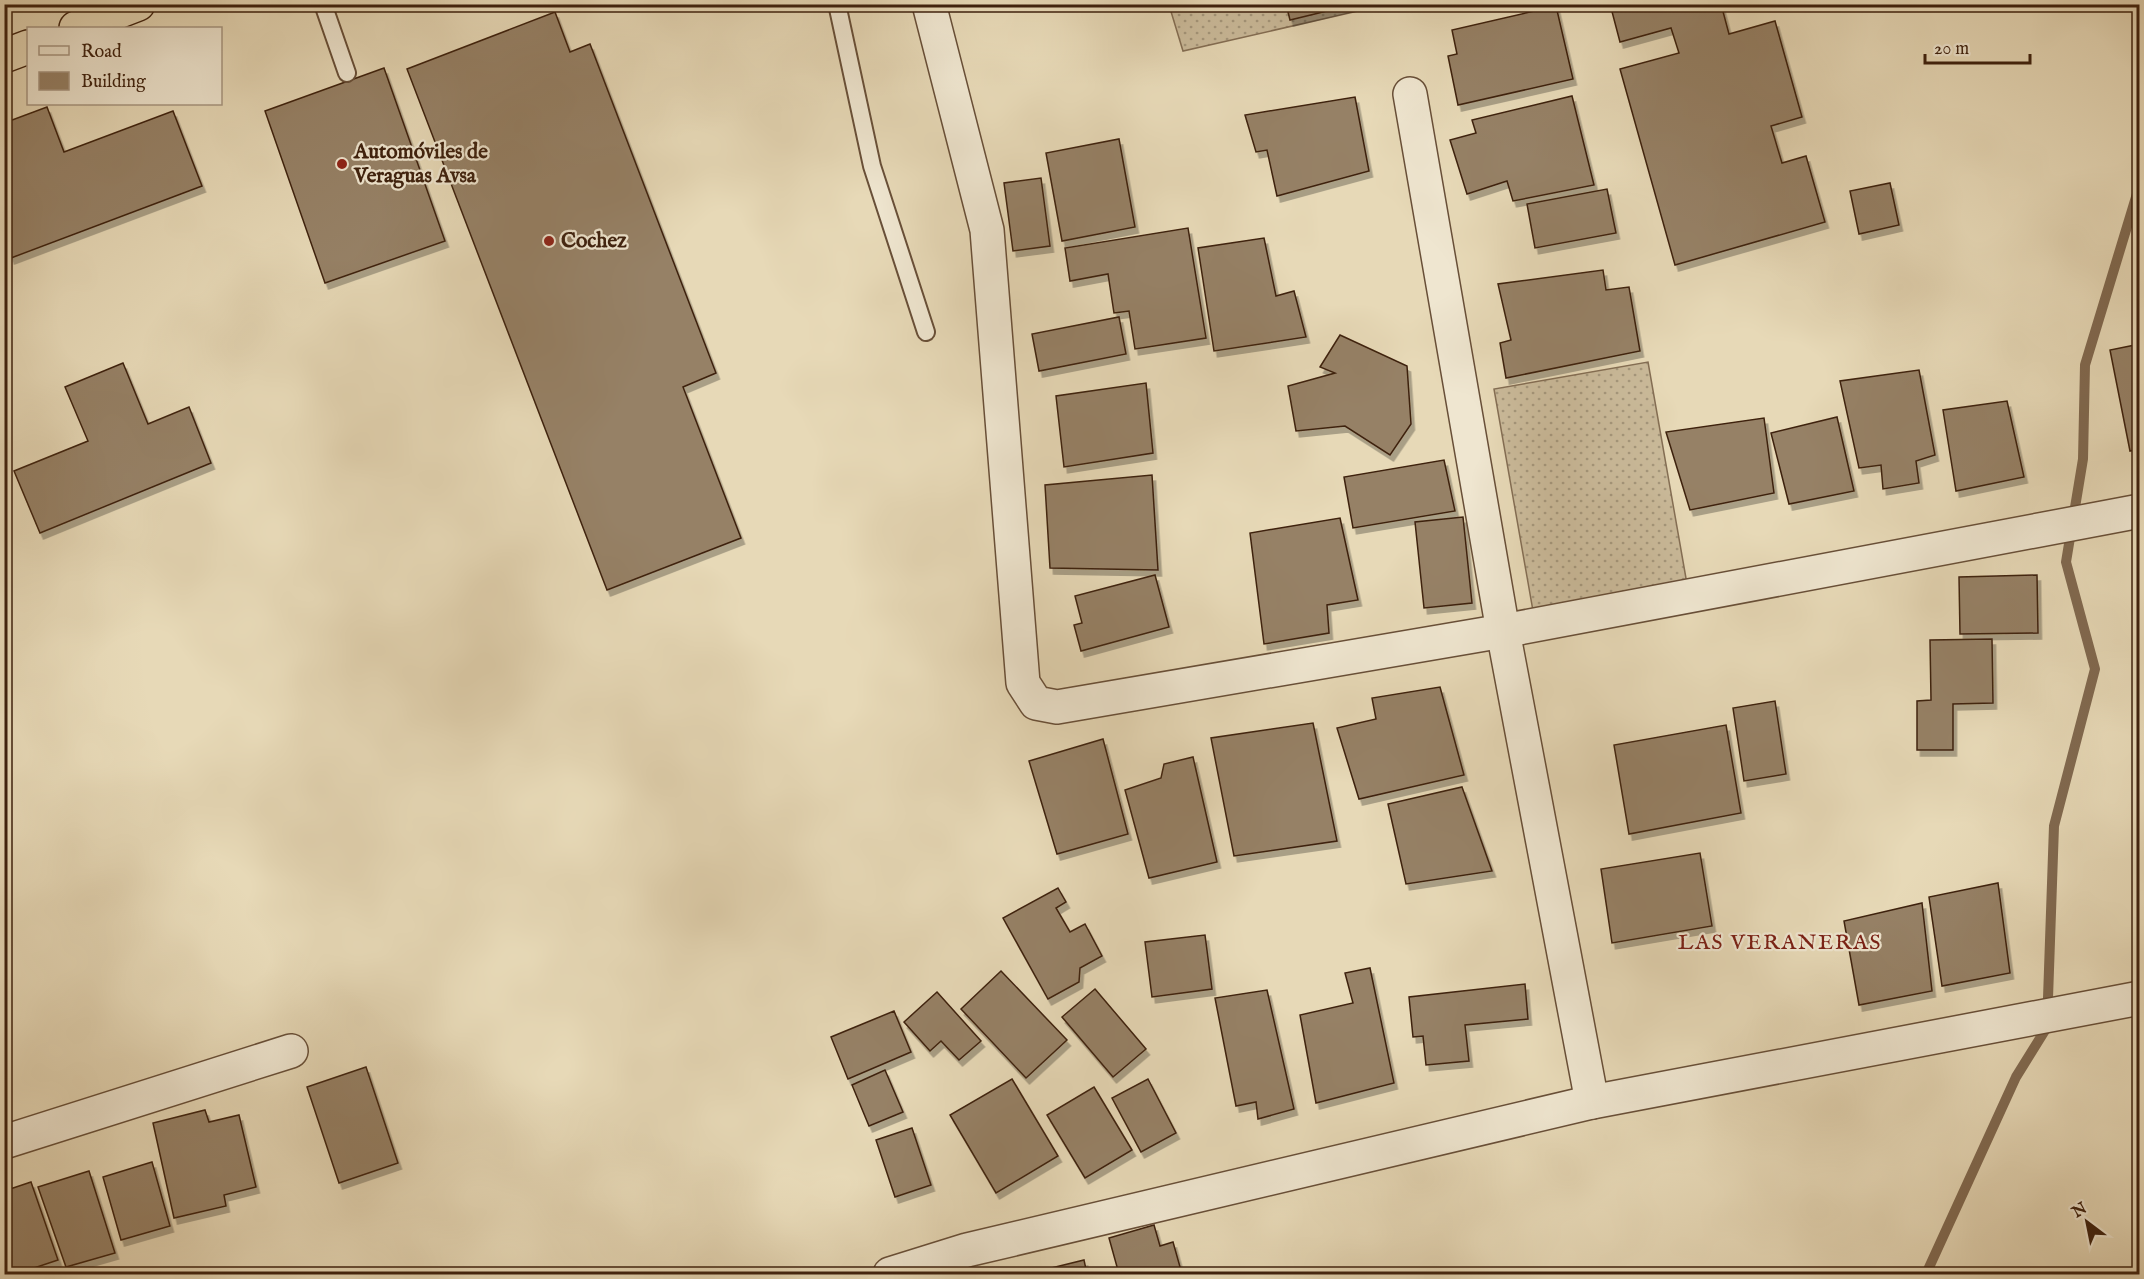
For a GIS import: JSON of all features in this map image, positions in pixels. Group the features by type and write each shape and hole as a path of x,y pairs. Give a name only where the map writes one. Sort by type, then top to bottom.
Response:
{"highway":[{"path":"79,27 138,4"},
{"path":"4,56 27,46"}],"street":[{"path":"929,4 987,230 1023,683 1036,703 1057,707 1503,631 2139,511"},
{"path":"1410,94 1503,631 1592,1102"},
{"path":"890,1275 971,1262 1592,1102 2139,998"},
{"path":"4,1142 291,1051"}],"lane":[{"path":"323,4 346,73"},
{"path":"837,4 872,166 926,332"}],"shaded area":[{"path":"1366,4 1367,9 1183,51 1169,5"},
{"path":"1648,362 1687,584 1533,611 1494,389"}],"building":[{"path":"1286,4 1352,4 1352,5 1290,20"},
{"path":"1610,4 1721,4 1729,34 1775,21 1802,117 1771,126 1782,163 1806,156 1825,222 1675,265 1620,69 1679,53 1671,28 1620,42"},
{"path":"1556,6 1573,79 1458,105 1448,56 1457,54 1452,30"},
{"path":"555,12 570,52 590,44 716,373 683,387 741,538 607,590 407,69"},
{"path":"384,68 445,241 325,283 265,111"},
{"path":"1572,96 1594,185 1513,201 1507,181 1467,194 1450,140 1476,133 1472,120"},
{"path":"1355,97 1369,171 1277,196 1267,150 1256,152 1245,115"},
{"path":"47,107 64,152 173,111 202,186 11,258 4,241 4,176 10,173 4,158 4,123"},
{"path":"1119,139 1135,227 1062,241 1046,153"},
{"path":"1041,178 1050,246 1013,251 1004,183"},
{"path":"1890,183 1899,225 1859,234 1850,191"},
{"path":"1607,189 1616,233 1535,248 1527,204"},
{"path":"1188,228 1206,338 1135,349 1129,311 1114,313 1108,274 1070,281 1065,248"},
{"path":"1264,238 1276,296 1294,291 1306,337 1214,351 1198,248"},
{"path":"1603,270 1606,290 1629,287 1640,351 1506,378 1500,343 1511,340 1498,284"},
{"path":"1119,317 1126,354 1039,371 1032,334"},
{"path":"1340,335 1407,366 1411,424 1390,455 1345,426 1296,431 1288,386 1335,373 1320,367"},
{"path":"2140,344 2140,449 2130,451 2110,350"},
{"path":"123,363 148,424 189,407 211,463 40,533 14,471 88,441 65,387"},
{"path":"1919,370 1935,455 1916,461 1919,483 1883,489 1881,465 1859,468 1840,381"},
{"path":"1146,383 1153,453 1064,467 1056,396"},
{"path":"2007,401 2024,477 1956,491 1943,410"},
{"path":"1837,417 1854,491 1789,504 1771,433"},
{"path":"1764,418 1774,493 1690,510 1666,432"},
{"path":"1444,460 1455,511 1353,528 1344,477"},
{"path":"1152,475 1158,570 1050,568 1045,485"},
{"path":"1463,517 1472,603 1424,608 1415,522"},
{"path":"1340,518 1358,600 1327,605 1329,633 1264,644 1250,533"},
{"path":"1155,575 1169,627 1081,651 1074,625 1082,623 1075,596"},
{"path":"2037,575 2038,633 1960,634 1959,577"},
{"path":"1992,639 1993,703 1953,704 1953,750 1917,750 1917,701 1931,700 1930,640"},
{"path":"1440,687 1464,775 1359,799 1337,728 1376,719 1372,698"},
{"path":"1775,701 1786,774 1744,781 1733,708"},
{"path":"1313,723 1337,841 1234,856 1211,738"},
{"path":"1726,725 1741,813 1629,834 1614,745"},
{"path":"1103,739 1128,834 1057,854 1029,761"},
{"path":"1193,757 1217,862 1149,878 1125,790 1161,778 1164,764"},
{"path":"1462,787 1492,871 1406,884 1388,804"},
{"path":"1700,853 1712,926 1612,943 1601,869"},
{"path":"1998,883 2010,973 1942,986 1929,897"},
{"path":"1058,888 1066,902 1056,908 1070,932 1085,924 1102,956 1080,968 1079,982 1048,999 1003,918"},
{"path":"1922,903 1932,991 1859,1005 1844,921"},
{"path":"1205,935 1212,989 1152,997 1145,942"},
{"path":"1370,968 1394,1083 1316,1103 1300,1015 1353,1003 1345,973"},
{"path":"1001,971 1067,1040 1026,1078 961,1009"},
{"path":"1525,984 1528,1019 1465,1025 1469,1061 1426,1065 1423,1036 1413,1037 1409,997"},
{"path":"1095,989 1146,1049 1113,1077 1062,1017"},
{"path":"1267,990 1294,1109 1258,1119 1256,1102 1236,1106 1215,998"},
{"path":"937,992 981,1041 959,1060 941,1041 930,1051 904,1022"},
{"path":"894,1011 911,1052 848,1079 831,1037"},
{"path":"366,1067 398,1163 339,1183 307,1087"},
{"path":"885,1070 903,1112 869,1126 852,1085"},
{"path":"1012,1079 1058,1156 996,1193 950,1115"},
{"path":"1148,1079 1176,1133 1141,1152 1112,1098"},
{"path":"1094,1087 1132,1150 1085,1178 1047,1115"},
{"path":"205,1110 209,1122 239,1115 256,1187 224,1195 226,1206 174,1218 153,1123"},
{"path":"912,1128 931,1185 895,1197 876,1140"},
{"path":"152,1162 170,1226 121,1240 103,1177"},
{"path":"89,1171 115,1253 66,1267 38,1187"},
{"path":"31,1182 58,1260 16,1274 6,1274 4,1269 4,1191"},
{"path":"1154,1225 1160,1246 1173,1242 1182,1274 1119,1274 1109,1238"},
{"path":"1084,1260 1087,1274 1027,1274"}],"waterway":[{"path":"1926,1274 2016,1077 2047,1027 2054,826 2095,669 2066,562 2083,459 2085,365 2140,184"}],"place":[{"name":"Automóviles de Veraguas Avsa","path":"342,164"},
{"name":"Cochez","path":"549,241"}],"district":[{"name":"LAS VERANERAS","path":"1780,943"}]}
